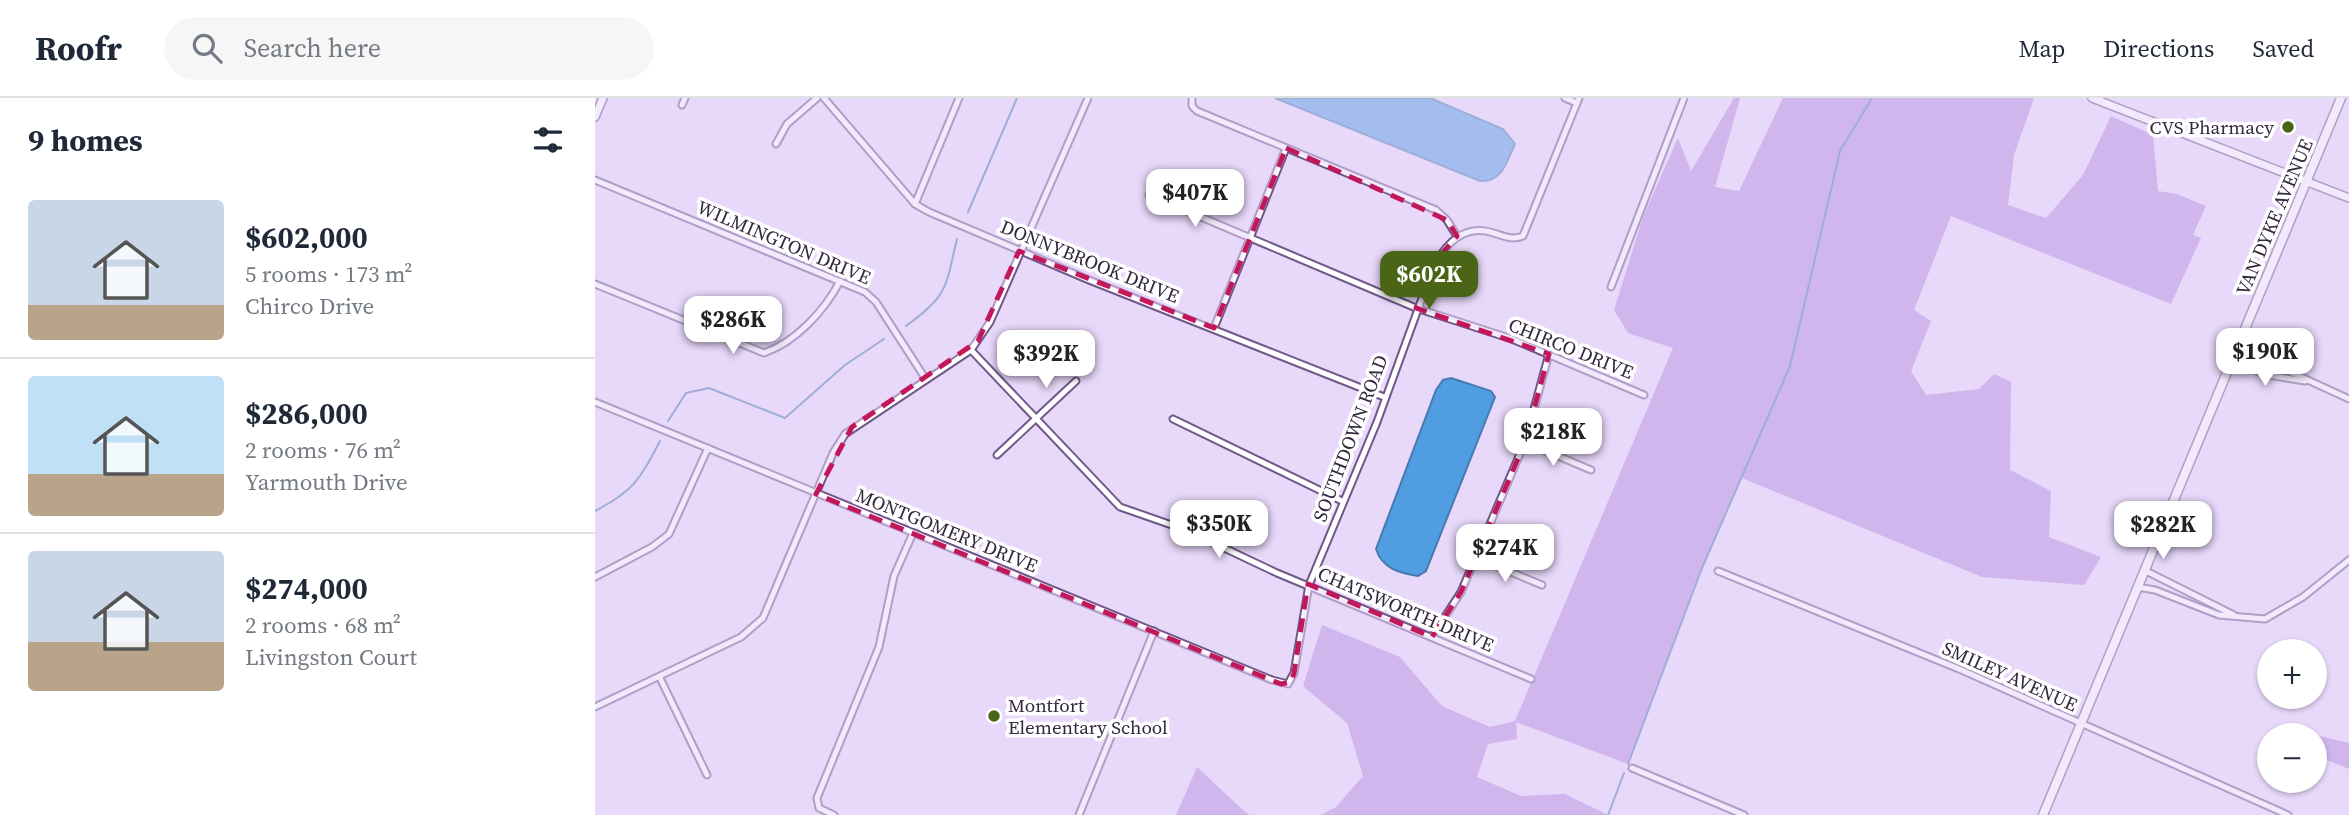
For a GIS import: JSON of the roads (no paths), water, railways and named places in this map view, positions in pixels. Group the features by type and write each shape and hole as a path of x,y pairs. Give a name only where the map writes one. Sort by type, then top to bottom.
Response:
{"main road":[{"name":"VAN DYKE AVENUE","path":"2043,815 2341,98"}],"street":[{"path":"595,116 603,98"},
{"path":"682,105 685,98"},
{"path":"776,144 787,124 817,98"},
{"name":"DONNYBROOK DRIVE","path":"824,98 915,204 1019,251 1384,397"},
{"path":"915,204 959,98"},
{"path":"595,707 741,637 763,618 845,434 925,378 971,350 990,322 1088,98"},
{"path":"1192,98 1192,106 1436,210 1447,219 1457,236 1482,231 1514,239 1523,236 1578,101 1565,98"},
{"path":"1612,287 1684,98"},
{"path":"2092,98 2349,198"},
{"path":"1214,328 1286,148"},
{"name":"WILMINGTON DRIVE","path":"595,180 865,292 876,302 925,378"},
{"name":"CHIRCO DRIVE","path":"1149,195 1250,240 1416,307 1549,354 1644,395"},
{"name":"SOUTHDOWN ROAD","path":"1288,684 1294,673 1309,585 1377,422 1416,307 1439,257 1457,236"},
{"path":"595,284 764,353 776,348 813,319 826,305 840,281"},
{"path":"2236,347 2287,368 2308,382 2349,399"},
{"name":"CHATSWORTH DRIVE","path":"971,350 1034,419 1121,507 1186,530 1531,679"},
{"path":"1432,637 1461,592 1525,442 1549,354"},
{"path":"2231,360 2268,375 2308,382"},
{"path":"997,455 1076,381"},
{"name":"MONTGOMERY DRIVE","path":"596,403 1288,684"},
{"path":"1173,419 1342,501"},
{"path":"1525,442 1591,470"},
{"path":"595,576 652,547 669,534 708,448"},
{"path":"834,815 817,805 817,799 879,648 894,576 913,533"},
{"path":"1477,558 1542,585"},
{"path":"2137,587 2155,590 2219,615 2266,619 2280,613 2349,560"},
{"path":"2144,570 2237,617"},
{"name":"SMILEY AVENUE","path":"1718,571 1959,669 2288,815"},
{"path":"1079,815 1154,631"},
{"path":"660,678 707,775"},
{"path":"1632,768 1744,815"}],"water":[{"path":"1275,98 1430,98 1503,129 1515,144 1499,175 1487,181 1480,181"},
{"path":"1451,378 1491,391 1495,397 1426,571 1418,576 1411,575 1387,565 1376,549 1436,390 1443,380"}],"waterway":[{"path":"968,212 1017,98"},
{"path":"1628,764 1702,568 1790,366 1840,151 1872,98"},
{"path":"906,326 938,298 947,280 957,239"},
{"path":"668,421 686,393 709,388 785,418 845,365 884,339"},
{"path":"595,511 619,497 635,483 660,441"},
{"path":"1608,815 1624,773"}],"place":[{"name":"CVS Pharmacy","path":"2288,127"},
{"name":"Montfort Elementary School","path":"994,716"}]}
